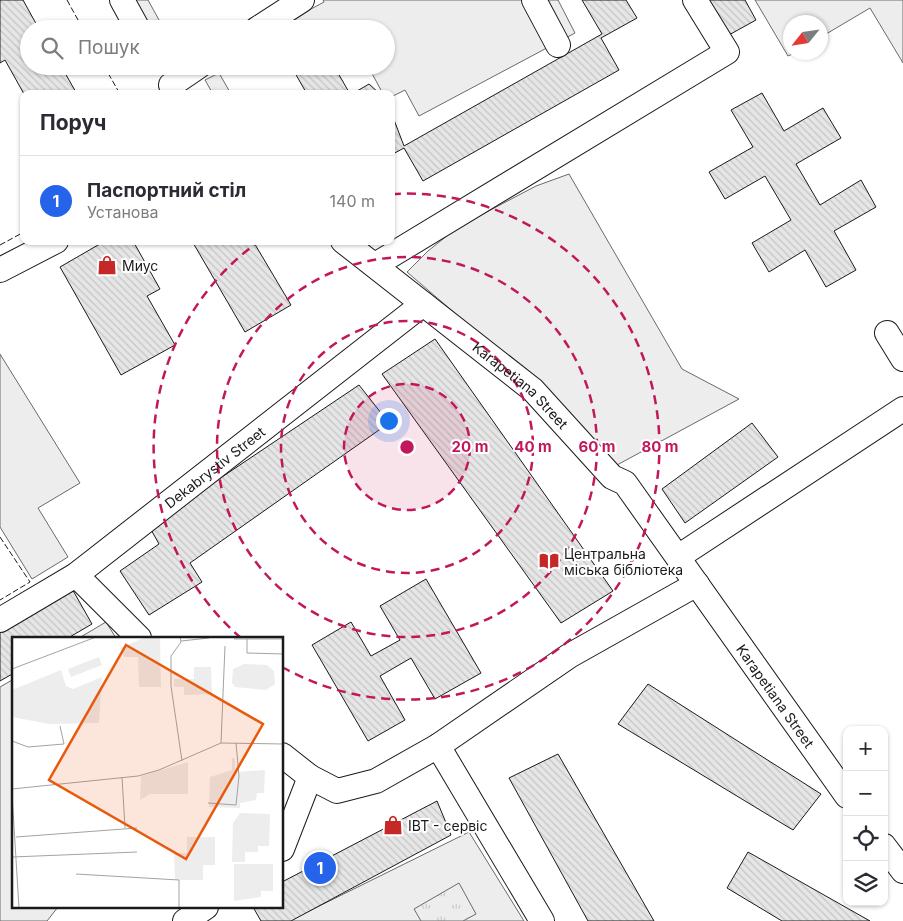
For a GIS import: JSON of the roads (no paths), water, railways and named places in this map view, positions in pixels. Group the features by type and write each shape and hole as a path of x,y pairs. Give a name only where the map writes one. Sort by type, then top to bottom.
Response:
{"street":[{"path":"122,0 133,20"},
{"path":"272,20 302,0"},
{"path":"534,0 558,45"},
{"path":"375,265 727,52 695,0"},
{"path":"169,82 182,75"},
{"path":"0,270 48,245"},
{"name":"Karapetiana Street","path":"348,245 533,390 612,477 625,483 843,790"},
{"name":"Dekabrystiv Street","path":"0,620 76,575 423,304"},
{"path":"887,333 903,359"},
{"path":"678,557 903,409"},
{"path":"76,575 138,637"},
{"path":"284,757 310,777 337,791 376,781 438,746 569,656 697,584"},
{"path":"438,746 542,921"},
{"path":"284,844 310,777"},
{"path":"888,851 903,871"},
{"path":"186,921 205,908"}],"place":[{"name":"Миус","path":"107,265"},
{"name":"Центральна міська бібліотека","path":"549,561"},
{"name":"ІВТ - сервіс","path":"393,825"},
{"name":"Паспортний стіл","path":"320,868"}]}
